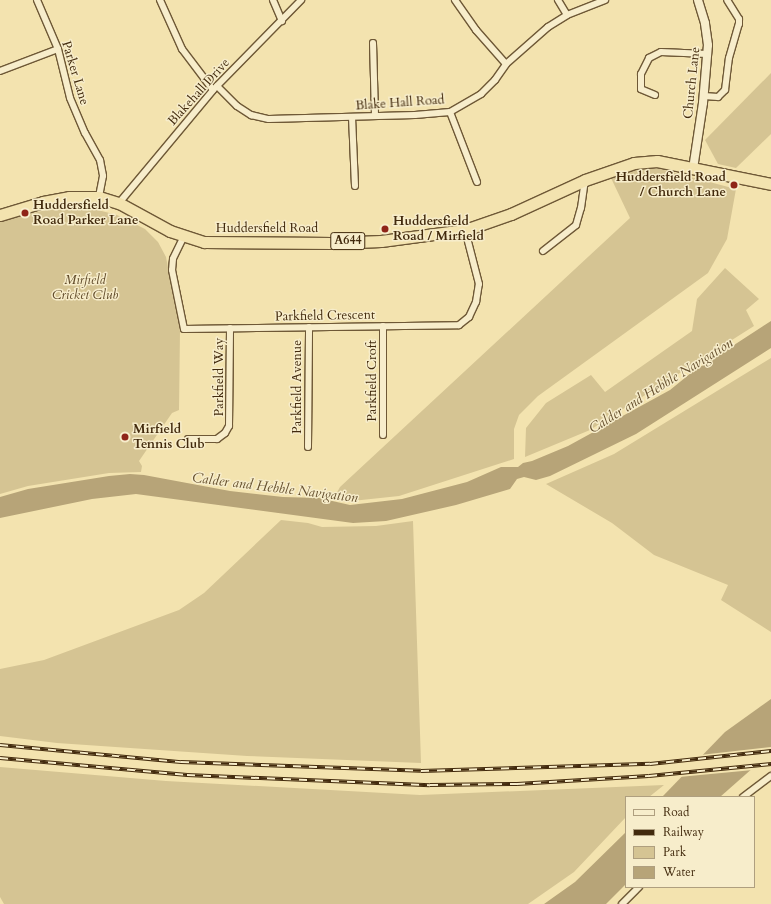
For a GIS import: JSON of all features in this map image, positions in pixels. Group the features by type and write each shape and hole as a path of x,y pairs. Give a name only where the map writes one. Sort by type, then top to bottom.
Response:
{"highway":[{"name":"Huddersfield Road","path":"0,215 44,202 69,197 99,197 119,203 170,231 204,242 332,242 421,237 465,230 511,214 585,180 634,163 657,161 771,184"}],"street":[{"name":"Parker Lane","path":"37,0 58,49 70,98 85,133 100,160 103,176 99,197"},
{"name":"Blake Hall Road","path":"160,0 182,48 215,88 237,106 251,115 269,119 352,117 450,112 482,94 495,80 506,64 548,26 567,15 605,0"},
{"path":"273,0 282,20"},
{"name":"Blakehall Drive","path":"119,203 215,88 301,0"},
{"path":"455,0 476,30 506,64"},
{"path":"558,0 567,15"},
{"name":"Church Lane","path":"693,169 704,96 707,54 705,23 698,0"},
{"path":"704,96 718,97 724,93 729,58 739,24 739,19 727,0"},
{"path":"372,43 375,116"},
{"path":"0,71 58,49"},
{"path":"655,95 641,89 641,74 649,58 661,52 707,54"},
{"path":"450,112 477,182"},
{"path":"352,117 355,186"},
{"path":"543,251 576,225 581,208 585,180"},
{"name":"Parkfield Crescent","path":"184,236 173,259 172,270 184,329 459,325 469,317 476,302 479,284 465,230"},
{"name":"Parkfield Croft","path":"383,326 383,435"},
{"name":"Parkfield Avenue","path":"308,447 309,327"},
{"name":"Parkfield Way","path":"188,439 217,439 226,433 229,426 230,328"},
{"path":"744,796 771,776"},
{"path":"622,904 638,888"}],"green space":[{"path":"771,73 771,134 736,168 718,164 705,140"},
{"path":"638,169 660,169 736,189 727,239 708,273 538,396 519,415 514,429 514,459 399,496 352,501 334,498 340,487 630,218 611,178"},
{"name":"Mirfield Cricket Club","path":"74,206 117,215 145,229 158,242 166,257 180,331 179,410 172,413 139,461 142,466 141,472 109,473 28,486 0,494 0,221 46,210"},
{"path":"725,268 759,299 746,310 754,326 590,430 525,457 526,428 546,403 591,375 605,392 692,331 697,299"},
{"path":"771,358 771,632 721,600 728,585 654,555 612,523 546,484 614,454"},
{"path":"281,520 308,523 322,527 376,526 413,521 421,763 247,756 57,743 0,736 0,669 44,660 179,610 204,593"},
{"path":"0,767 166,781 420,795 664,785 650,796 625,796 625,818 574,872 528,904 4,904 0,897"}],"water":[{"path":"771,321 771,348 636,434 550,476 536,480 524,477 517,479 510,489 456,505 386,521 353,523 136,494 92,499 0,518 0,497 28,489 130,474 144,475 230,491 283,497 319,498 350,505 402,499 467,482 501,467 518,467 523,463 532,461 568,446 670,390 691,373"},
{"path":"771,699 771,752 721,796 663,796 725,732"},
{"path":"625,833 625,885 606,904 544,904 575,882"}],"pier":[{"path":"771,747 771,755 753,770 679,777 700,755"}],"railway":[{"path":"0,745 181,762 421,771 650,764 771,751"},
{"path":"0,758 187,775 430,785 517,784 649,776 771,764"}],"place":[{"name":"Huddersfield Road / Church Lane","path":"734,185"},
{"name":"Huddersfield Road Parker Lane","path":"25,213"},
{"name":"Huddersfield Road / Mirfield","path":"385,229"},
{"name":"Mirfield Tennis Club","path":"125,437"}],"water label":[{"name":"Calder and Hebble Navigation","path":"661,386"},
{"name":"Calder and Hebble Navigation","path":"275,488"}]}
